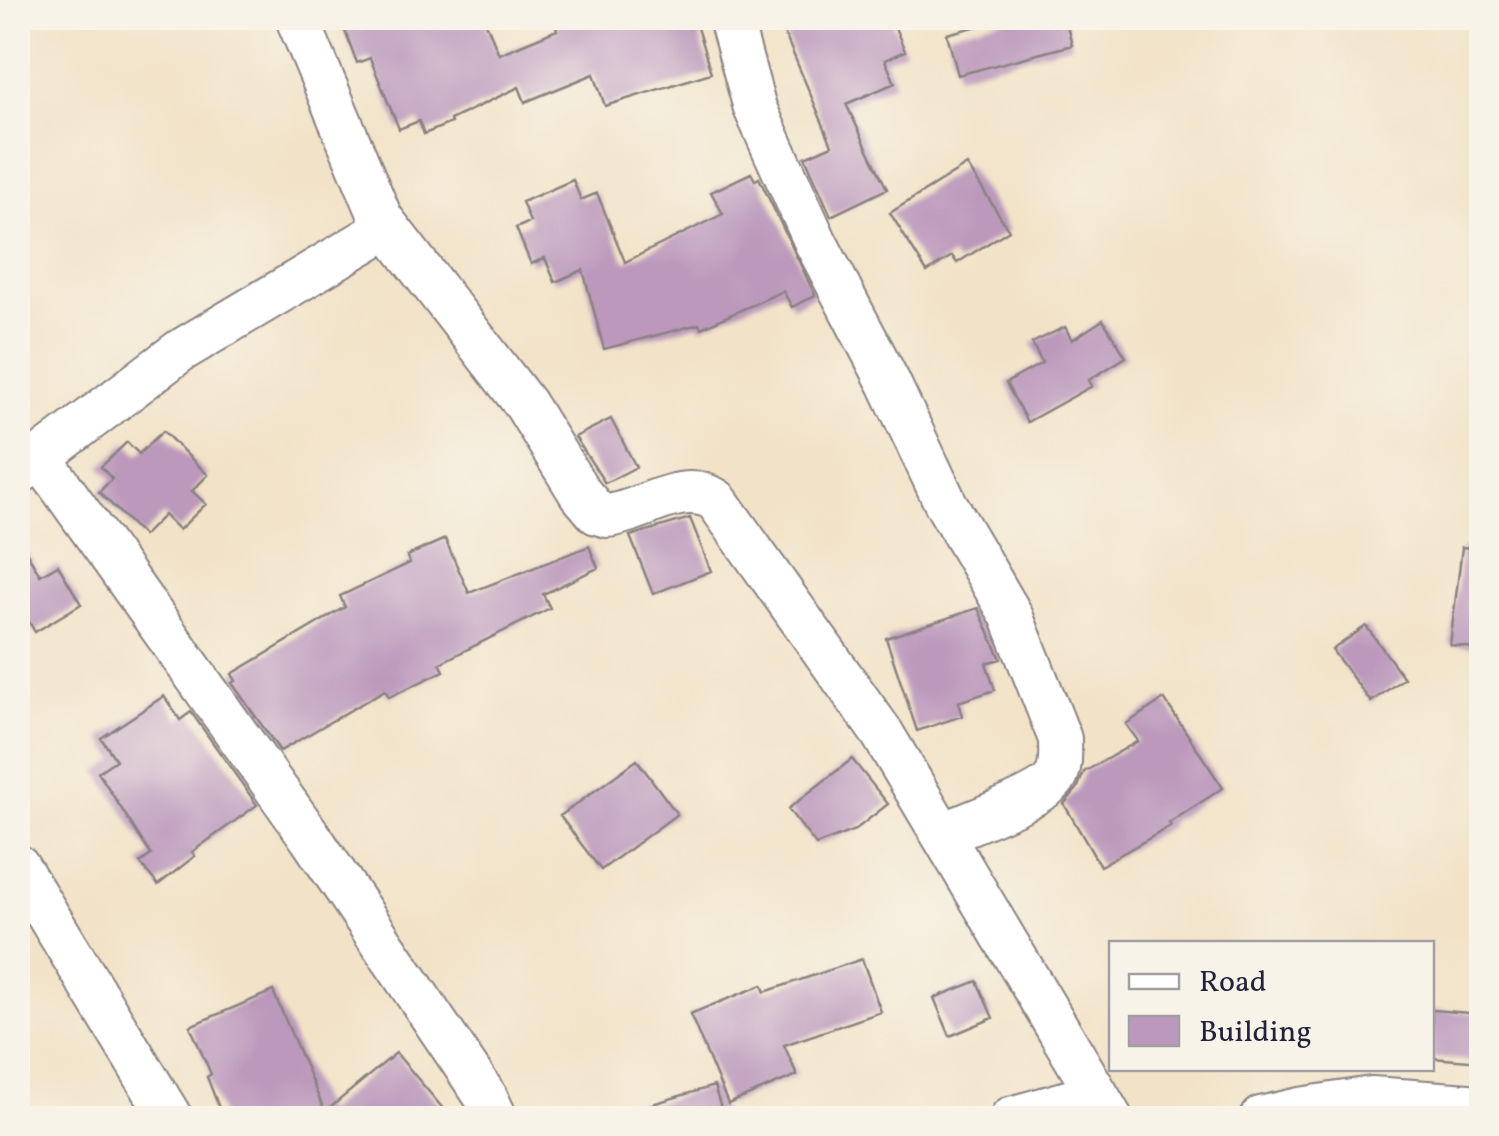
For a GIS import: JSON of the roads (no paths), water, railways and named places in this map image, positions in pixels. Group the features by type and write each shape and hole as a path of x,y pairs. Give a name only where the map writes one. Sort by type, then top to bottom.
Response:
{"street":[{"path":"297,18 338,122 387,228 526,404 580,493 597,513 618,515 686,492 703,492 716,500 882,733 1104,1106 1011,1118"},
{"path":"730,18 755,108 816,244 889,383 946,504 1012,615 1060,739 1061,760 1055,778 1041,790 943,834"},
{"path":"387,228 180,351 29,466 310,838 486,1097 496,1118"},
{"path":"18,866 171,1118"},
{"path":"1261,1118 1372,1098 1482,1106"}]}
